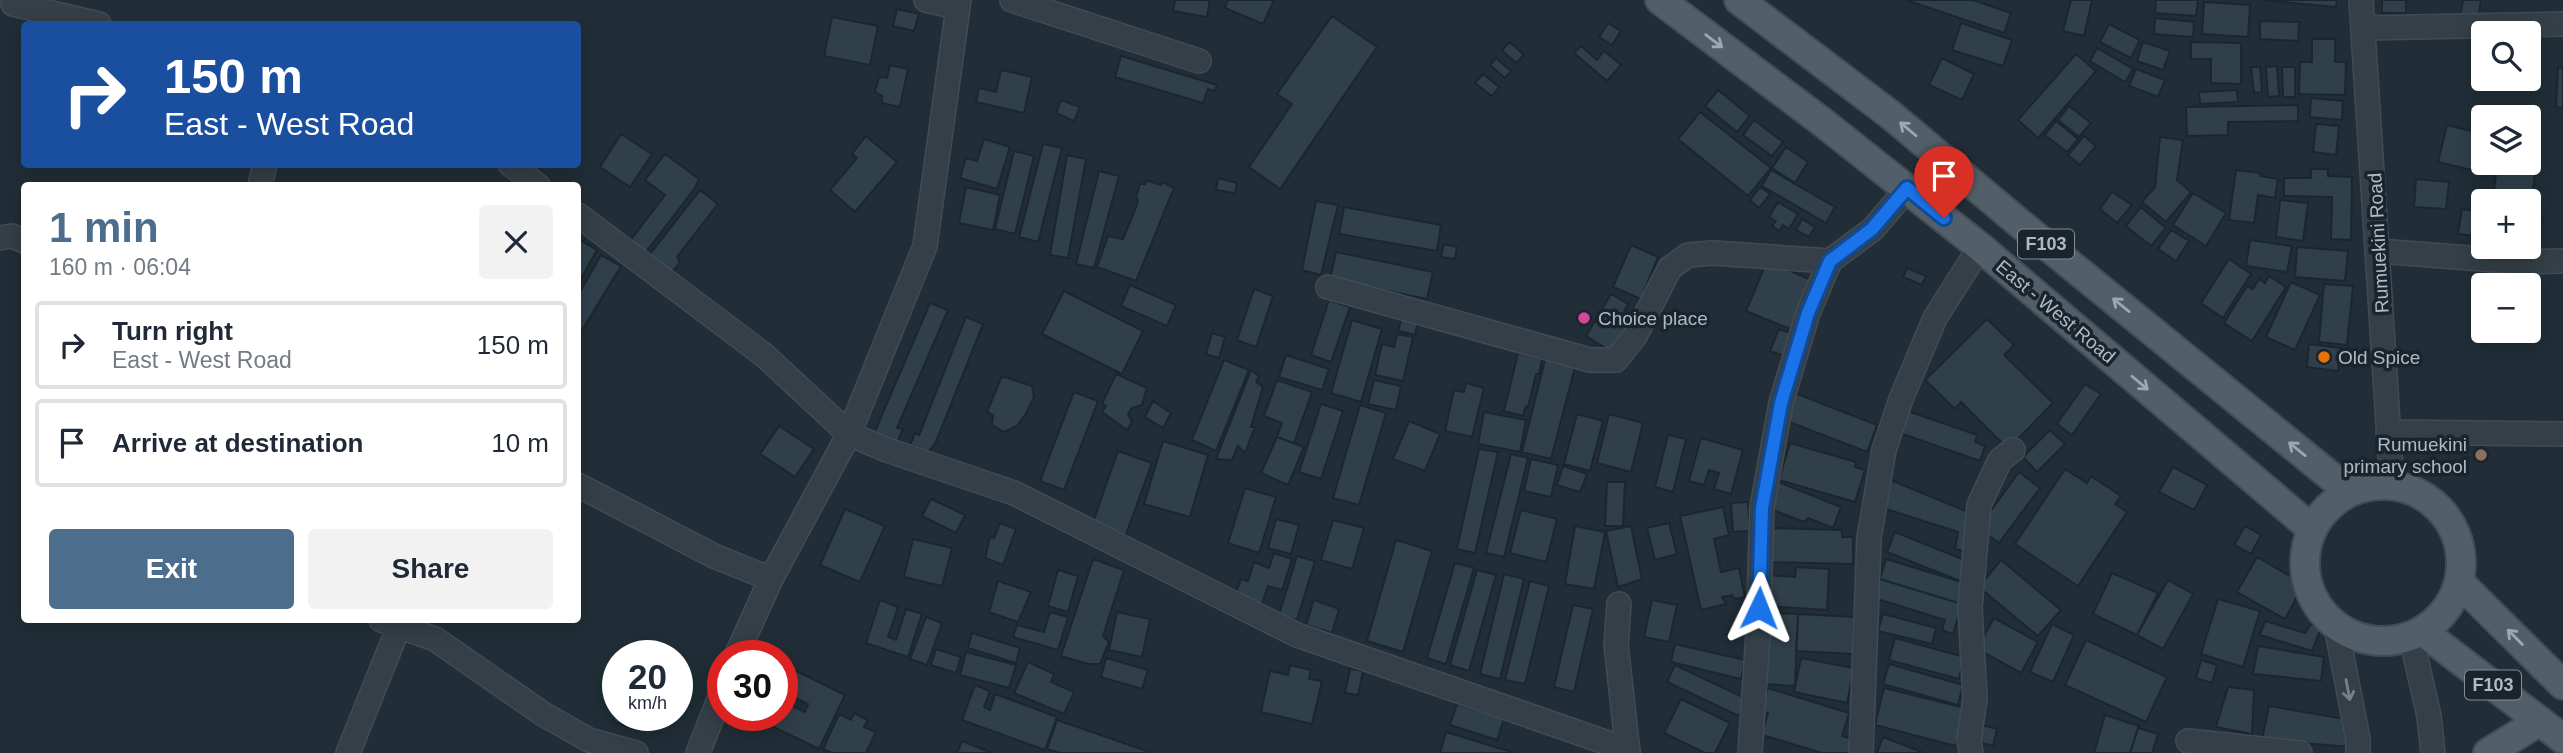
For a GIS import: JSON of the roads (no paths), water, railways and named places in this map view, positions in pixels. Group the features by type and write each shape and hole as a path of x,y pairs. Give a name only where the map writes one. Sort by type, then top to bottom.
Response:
{"main road":[{"name":"East - West Road","path":"1660,0 1821,121 1980,247 2312,529"},
{"name":"F103","path":"1739,0 1892,116 2350,492"},
{"path":"2392,485 2423,496 2447,518 2460,549 2459,582 2452,601 2439,618 2417,634 2385,642 2359,638 2336,626 2317,607 2306,582 2304,555 2312,529 2328,507 2350,492 2370,486 2392,485"},
{"name":"F103","path":"2459,582 2563,685"},
{"name":"F103","path":"2417,634 2563,739"},
{"path":"2488,753 2540,722"}],"street":[{"path":"743,640 771,579 849,434 925,246 947,100 957,3 926,0"},
{"path":"1012,0 1199,61"},
{"name":"Rumuekini Road","path":"2361,0 2392,485"},
{"path":"13,4 86,21"},
{"path":"2364,28 2563,23"},
{"path":"515,168 533,182"},
{"path":"1750,753 1758,634 1762,508 1781,403 1808,313 1830,261 1872,229 1907,188"},
{"path":"581,217 764,355 849,434 887,450 1014,492 1297,635 1628,751 1619,695 1616,644 1619,604"},
{"path":"0,237 12,236 21,240"},
{"path":"1861,753 1869,538 1884,450 1900,398 1935,318 1980,247"},
{"path":"2379,251 2520,262 2563,261"},
{"path":"1328,287 1590,360 1616,360 1635,337 1670,268 1688,255 1713,253 1830,261"},
{"path":"2388,432 2563,434"},
{"path":"1971,753 1969,739 1975,699 1970,608 1979,505 2000,460 2013,450"},
{"path":"581,487 714,556 771,579"},
{"path":"348,753 390,623 435,639 566,728 589,740 636,753"},
{"path":"2336,626 2358,738 2358,753"},
{"path":"2417,634 2433,753"},
{"path":"698,753 707,730"},
{"path":"2188,741 2300,753"}],"place":[{"name":"Choice place","path":"1584,318"},
{"name":"Old Spice","path":"2324,357"},
{"name":"Rumuekini primary school","path":"2481,455"}]}
